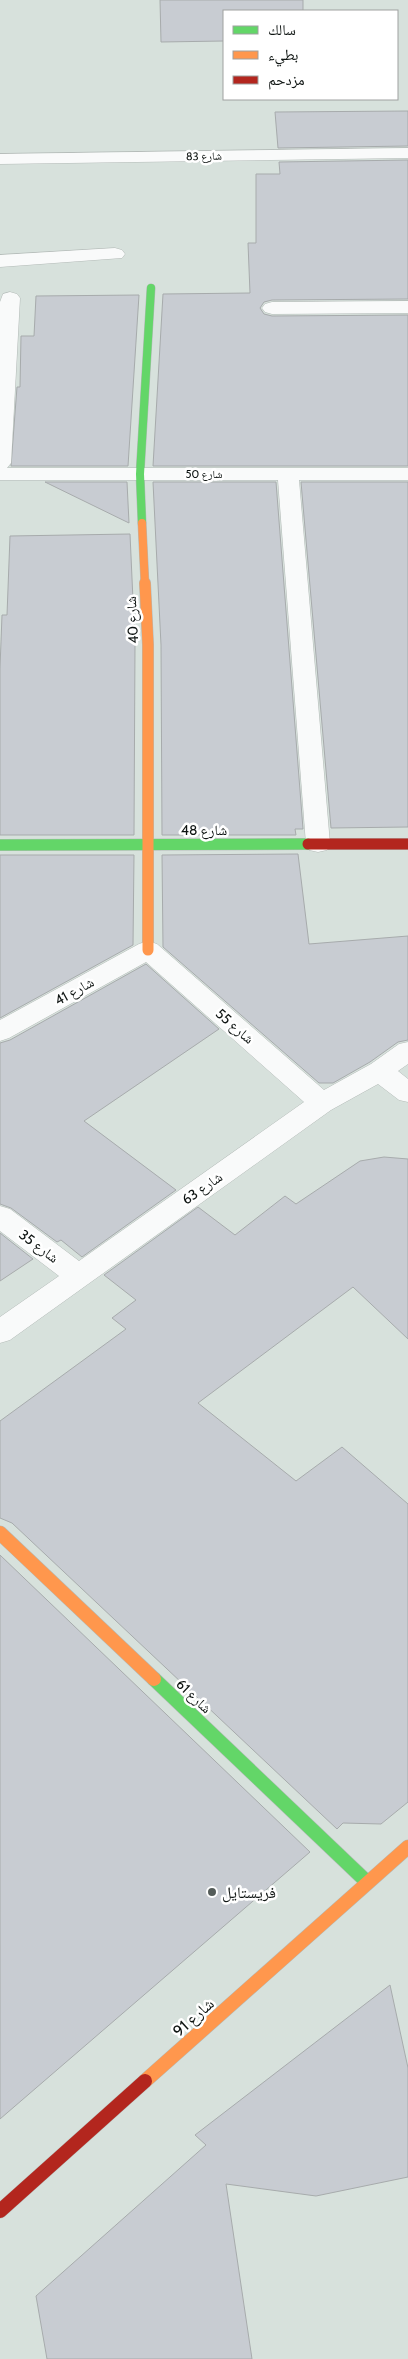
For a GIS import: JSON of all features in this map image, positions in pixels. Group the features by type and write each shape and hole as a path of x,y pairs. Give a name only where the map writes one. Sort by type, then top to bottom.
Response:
{"street":[{"name":"شارع 83","path":"0,159 408,153"},
{"path":"0,261 115,254"},
{"name":"شارع 40","path":"148,950 148,644 140,474 151,288"},
{"path":"0,463 10,298"},
{"path":"272,308 408,307"},
{"name":"شارع 50","path":"0,474 408,474"},
{"path":"288,474 318,844"},
{"name":"شارع 48","path":"0,845 408,844"},
{"name":"شارع 41","path":"0,1032 148,950"},
{"name":"شارع 55","path":"148,950 322,1103"},
{"name":"شارع 63","path":"0,1332 322,1103 380,1071 408,1051"},
{"path":"380,1071 408,1093"},
{"name":"شارع 35","path":"0,1216 79,1276"},
{"name":"شارع 61","path":"0,1533 368,1882"},
{"name":"شارع 91","path":"0,2211 408,1847"}],"building":[{"path":"160,0 303,0 303,10 223,10 223,41 161,42"},
{"path":"408,111 408,146 278,148 275,112"},
{"path":"408,160 408,299 272,300 264,302 260,308 264,314 272,316 408,315 408,466 153,466 163,294 250,293 248,243 256,243 256,174 280,174 279,162"},
{"path":"139,295 128,466 11,466 17,387 20,387 21,336 34,336 36,296"},
{"path":"45,482 127,482 129,523"},
{"path":"153,482 276,482 303,829 295,829 296,835 162,835 161,645"},
{"path":"301,482 408,482 408,827 331,828"},
{"path":"130,534 135,645 134,835 0,835 0,668 2,615 7,615 10,536"},
{"path":"298,854 309,944 408,936 408,1040 398,1042 370,1062 333,1083 319,1083 163,947 162,855"},
{"path":"0,855 134,855 133,945 0,1018"},
{"path":"146,964 219,1029 84,1121 176,1190 82,1257 61,1240 57,1242 11,1208 0,1204 0,1043 10,1040"},
{"path":"384,1157 408,1159 408,1339 353,1287 198,1403 296,1481 342,1447 408,1504 408,1802 381,1824 343,1823 337,1829 12,1523 0,1518 0,1421 126,1329 112,1318 136,1300 104,1275 198,1207 235,1235 285,1196 296,1204 360,1161"},
{"path":"0,1233 33,1259 0,1281"},
{"path":"0,1555 310,1852 0,2119"},
{"path":"390,1985 408,2068 408,2177 316,2196 226,2184 252,2359 47,2359 36,2296 206,2145 195,2135"}],"traffic: fast":[{"path":"142,523 140,474 151,288"},
{"path":"0,845 308,844"},
{"path":"154,1679 367,1882"}],"traffic: slow":[{"path":"142,523 148,645 148,950"},
{"path":"0,1533 154,1679"},
{"path":"145,2081 408,1847"}],"traffic: jam":[{"path":"308,844 408,844"},
{"path":"0,2211 145,2081"}],"place":[{"name":"فريستايل","path":"212,1892"}]}
